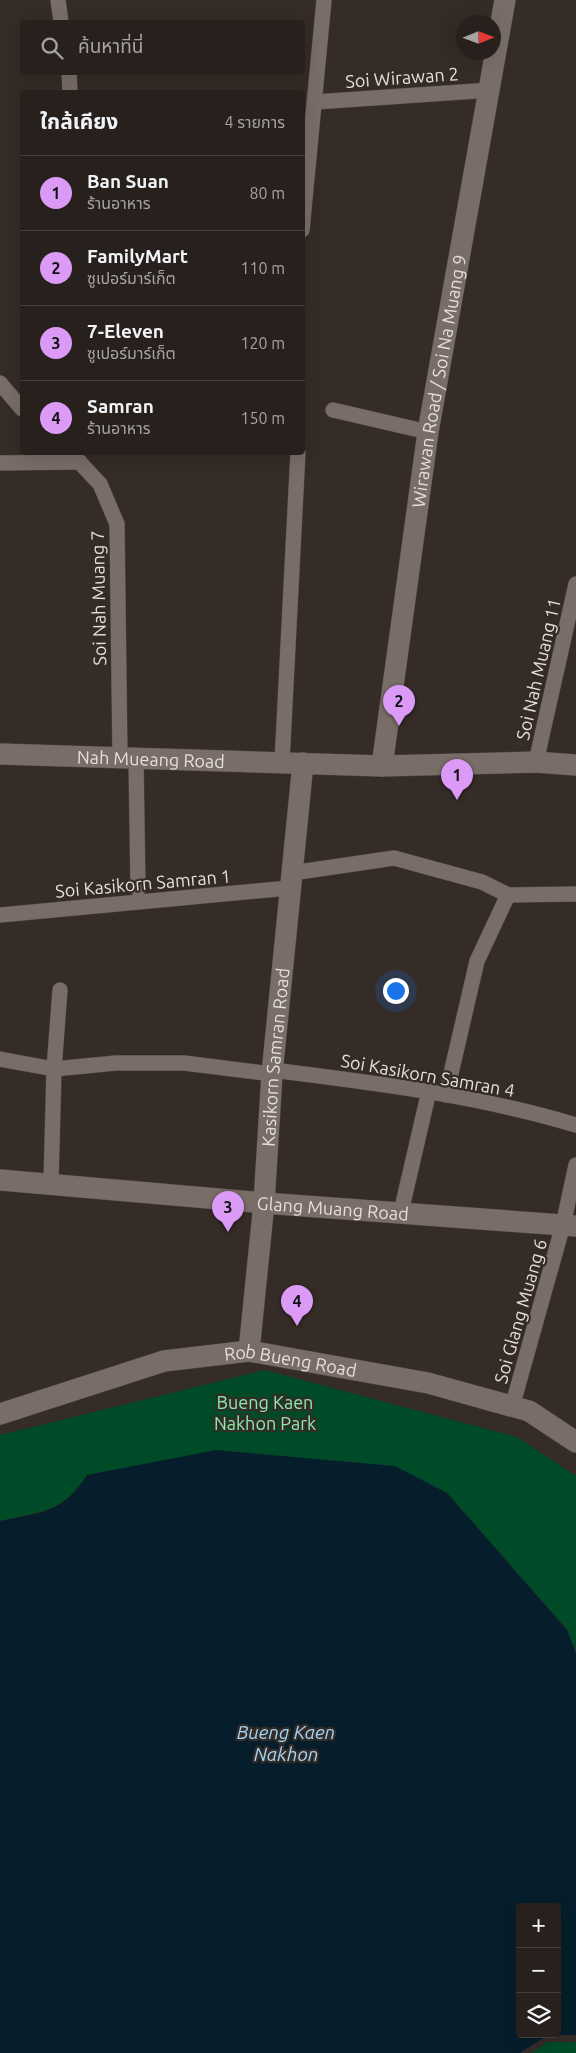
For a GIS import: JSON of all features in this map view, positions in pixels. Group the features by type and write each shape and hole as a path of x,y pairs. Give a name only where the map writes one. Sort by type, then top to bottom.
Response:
{"street":[{"path":"58,0 61,20"},
{"path":"305,200 324,0"},
{"name":"Wirawan Road / Soi Na Muang 9","path":"382,766 428,432 506,0"},
{"path":"69,75 70,90"},
{"name":"Soi Wirawan 2","path":"315,102 491,90"},
{"path":"0,383 20,406"},
{"path":"333,410 428,432"},
{"path":"282,762 298,455"},
{"path":"0,463 75,457"},
{"name":"Soi Nah Muang 7","path":"75,457 100,484 117,524 128,758 138,889"},
{"name":"Soi Nah Muang 11","path":"536,762 576,584"},
{"name":"Nah Mueang Road","path":"0,754 382,766 536,762 576,765"},
{"name":"Kasikorn Samran Road","path":"249,1351 264,1203 272,1072 304,764"},
{"name":"Soi Kasikorn Samran 1","path":"0,915 291,880 394,858 482,882 508,895"},
{"path":"446,1096 477,961 508,895 576,894"},
{"path":"51,1183 54,1069 60,990"},
{"name":"Soi Kasikorn Samran 4","path":"0,1059 54,1069 116,1063 184,1063 272,1072 428,1091 533,1112 576,1125"},
{"path":"401,1212 428,1091"},
{"name":"Soi Glang Muang 6","path":"512,1406 570,1225 576,1165"},
{"name":"Glang Muang Road","path":"0,1180 264,1203 570,1225"},
{"name":"Rob Bueng Road","path":"0,1414 164,1361 249,1351 428,1383 512,1406 529,1411 576,1442"}],"green space":[{"name":"Bueng Kaen Nakhon Park","path":"265,1370 517,1437 576,1476 576,1653 567,1629 447,1493 87,1475 69,1497 50,1509 0,1521 0,1435"},
{"path":"547,2042 576,2042 576,2053 532,2053"}],"water":[{"name":"Bueng Kaen Nakhon","path":"216,1450 395,1466 447,1493 567,1630 576,1653 576,2035 561,2035 561,1903 516,1903 516,2038 543,2038 520,2053 0,2053 0,1521 39,1513 49,1509 69,1497 87,1475"}],"place":[{"name":"FamilyMart","path":"399,726"},
{"name":"Ban Suan","path":"457,800"},
{"name":"7-Eleven","path":"228,1232"},
{"name":"Samran","path":"297,1326"}]}
